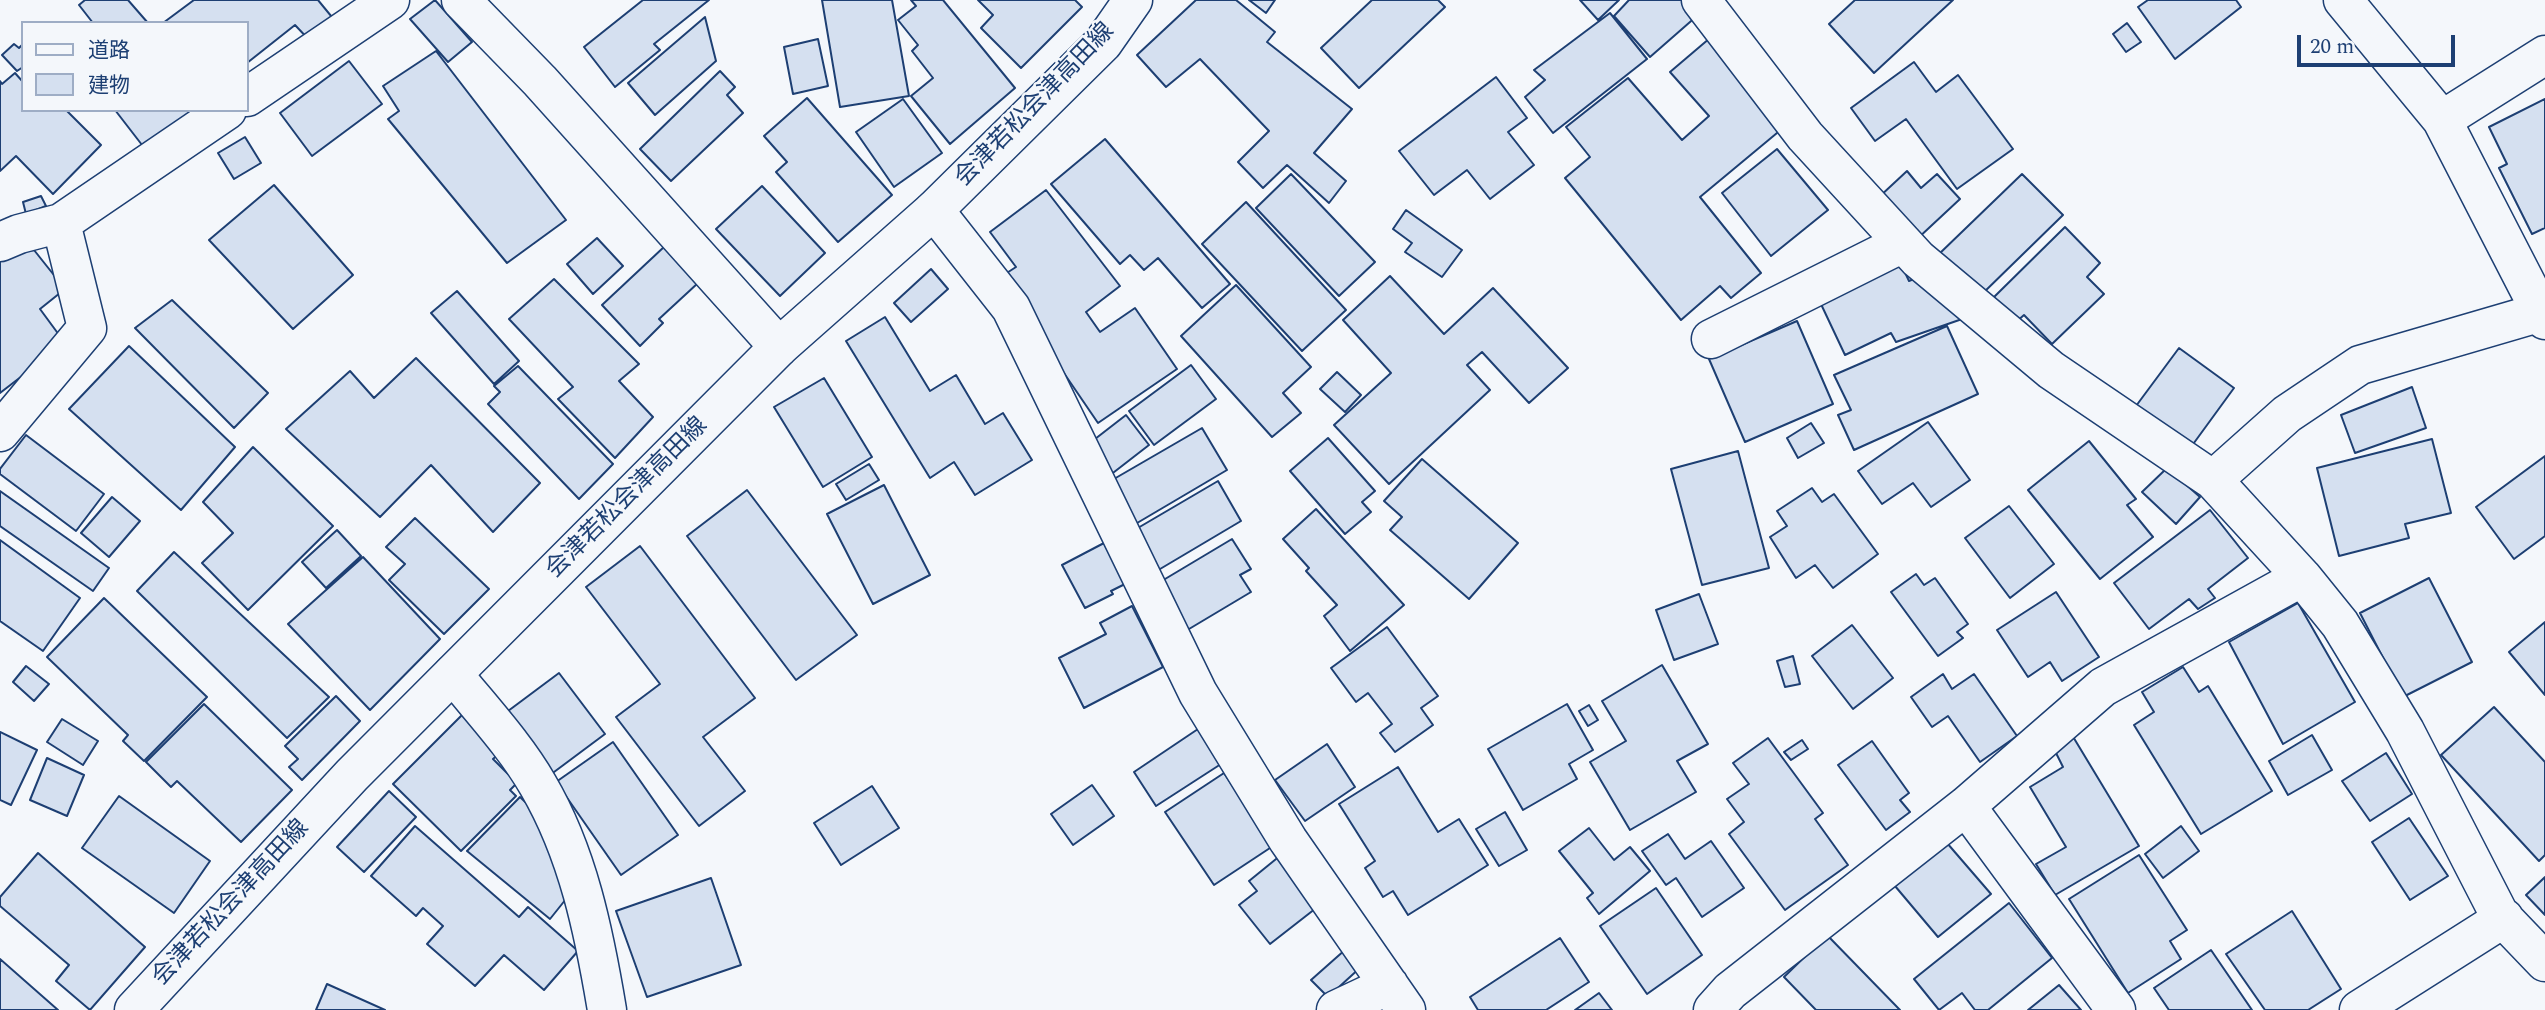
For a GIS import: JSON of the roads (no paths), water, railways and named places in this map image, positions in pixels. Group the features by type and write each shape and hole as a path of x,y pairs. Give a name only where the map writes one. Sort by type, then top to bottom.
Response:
{"street":[{"path":"248,96 390,0"},
{"path":"461,0 540,81 779,347"},
{"name":"会津若松会津高田線","path":"134,1010 352,775 779,347 934,210 1103,43 1133,0"},
{"path":"1701,0 1805,136 1918,259 2051,370 2213,480 2302,577 2340,624 2405,730 2499,914 2545,962"},
{"path":"2213,480 2287,414 2360,365 2544,315 2442,120 2343,0"},
{"path":"2442,120 2545,55"},
{"path":"0,242 61,223 224,112"},
{"path":"934,210 1011,309 1198,693 1288,841 1397,998 1336,1010"},
{"path":"0,432 87,328 61,223"},
{"path":"1711,338 1903,243"},
{"path":"1713,1010 1730,991 1966,806 2103,687 2302,577"},
{"path":"453,674 537,782 560,825 581,887 600,966 607,1010"},
{"path":"1966,806 2116,1010"},
{"path":"2359,1010 2504,918"}]}
